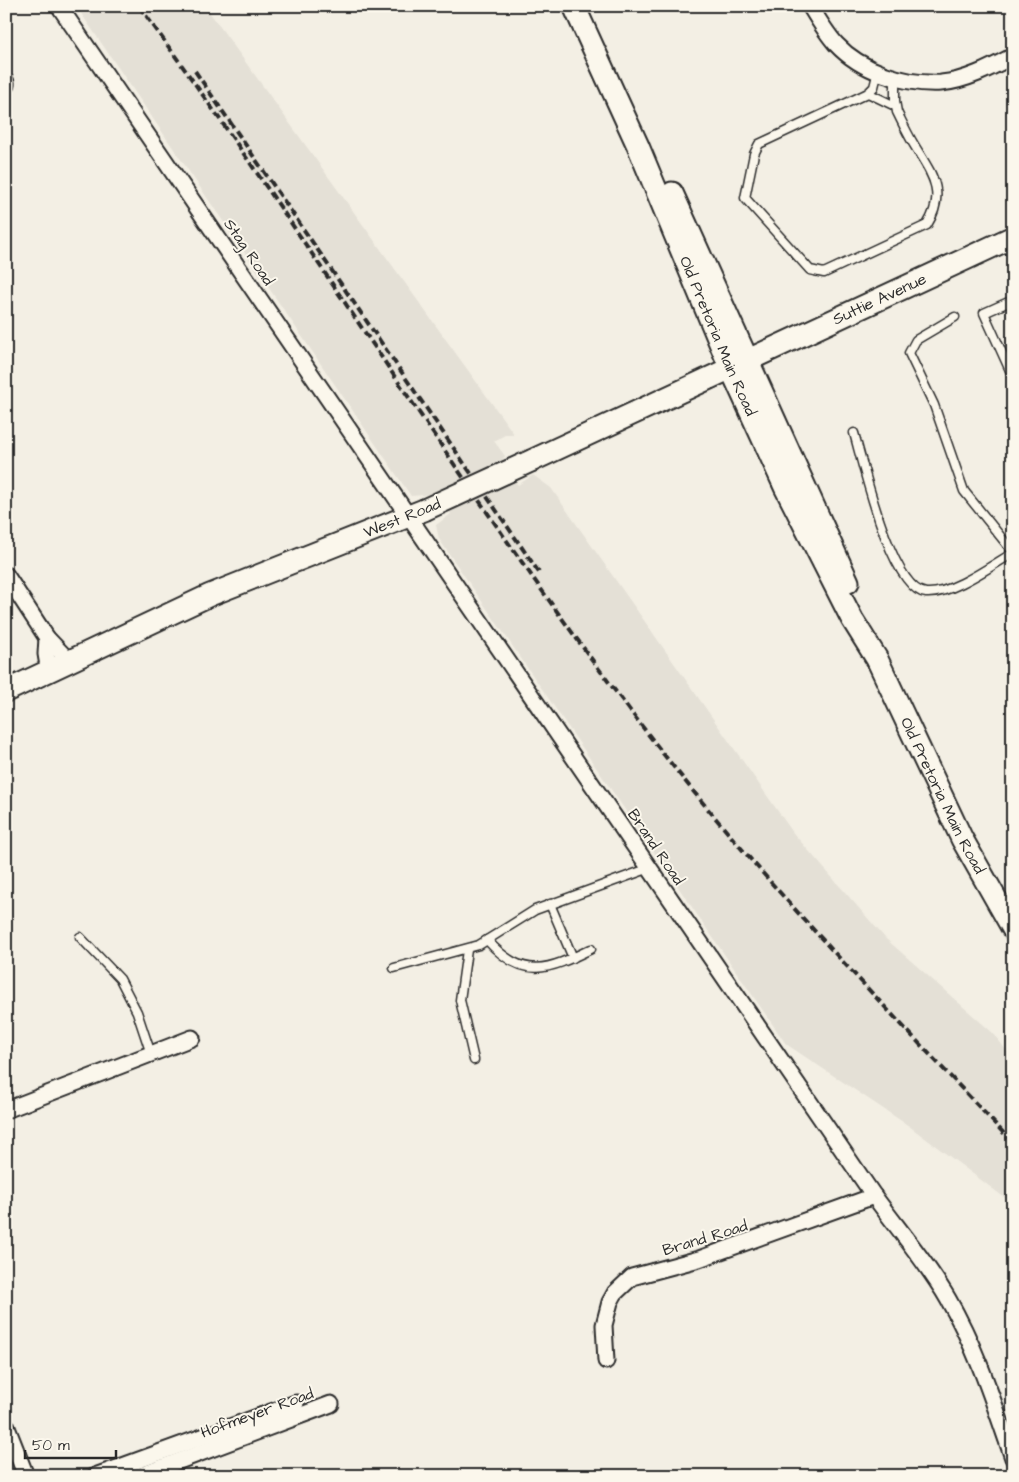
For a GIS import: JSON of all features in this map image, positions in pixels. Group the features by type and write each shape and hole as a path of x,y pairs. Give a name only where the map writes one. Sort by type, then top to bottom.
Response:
{"main road":[{"name":"Old Pretoria Main Road","path":"574,6 739,364"},
{"name":"Old Pretoria Main Road","path":"584,6 671,191 807,533 877,659 962,839 1013,929"},
{"name":"Suttie Avenue","path":"739,364 1013,237"},
{"name":"West Road","path":"6,692 210,595 417,514 739,364"}],"street":[{"name":"Stag Road","path":"59,6 417,514"},
{"path":"810,6 836,44 853,60 895,77 942,83 962,79 1013,56"},
{"name":"Brand Road","path":"417,514 650,868 874,1196 947,1297 966,1332 981,1367 1013,1458"},
{"path":"6,575 47,638 70,662"},
{"path":"47,638 48,672"},
{"path":"6,1110 192,1038"},
{"name":"Brand Road","path":"606,1361 604,1325 610,1302 615,1293 632,1277 699,1260 874,1196"},
{"name":"Hofmeyer Road","path":"138,1476 296,1403"},
{"name":"Hofmeyer Road","path":"95,1476 331,1404"},
{"path":"6,1425 26,1476"}],"lane":[{"path":"878,71 874,88 868,93 759,144 754,154 745,198 810,270 824,272 926,225 934,214 936,202 934,177 912,142 895,106 895,77"},
{"path":"868,93 895,106"},
{"path":"1013,300 984,313 1013,377"},
{"path":"854,433 874,506 901,573 913,586 925,592 944,590 1013,553 964,491 934,405 909,353 916,340 955,317"},
{"path":"394,968 467,950 487,940 521,918 550,904 650,868"},
{"path":"550,904 572,958"},
{"path":"80,937 120,979 137,1012 148,1039 151,1054"},
{"path":"487,940 510,961 525,967 548,968 592,949"},
{"path":"467,950 460,1000 474,1060"}],"shaded area":[{"path":"76,6 205,6 514,434 505,435 494,441 505,456 500,463 518,485 533,475 551,488 794,834 886,939 993,1033 1013,1059 1013,1204 909,1126 786,1044 439,539 436,525 451,514 434,494 411,496"}],"railway":[{"path":"139,6 204,96 517,555 581,645 648,734 690,788 779,892 1013,1143"},
{"path":"195,71 540,574"}]}
